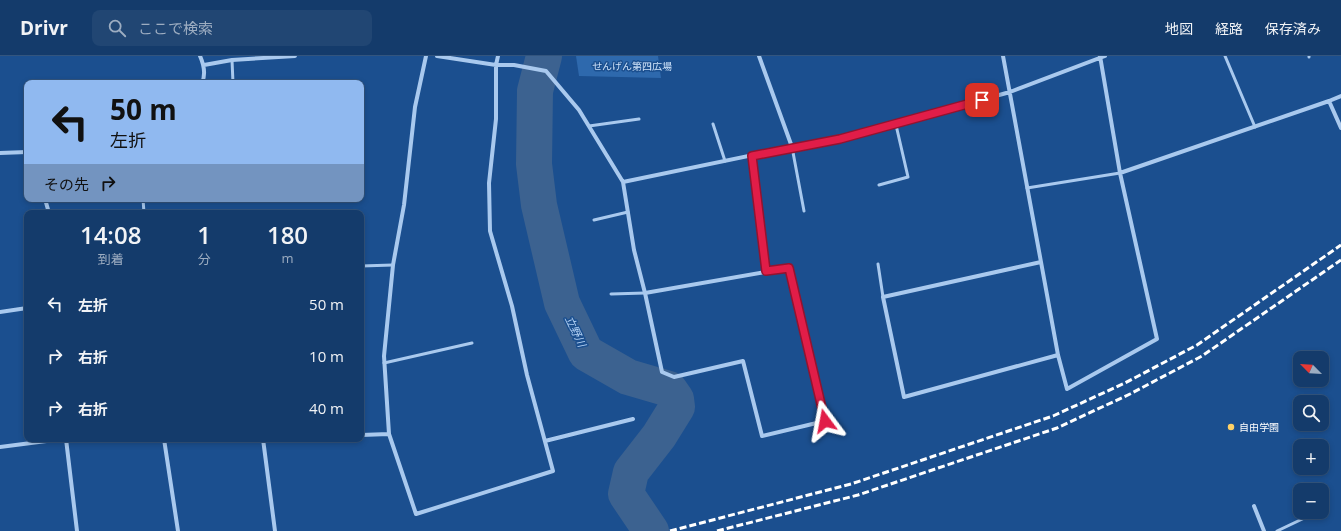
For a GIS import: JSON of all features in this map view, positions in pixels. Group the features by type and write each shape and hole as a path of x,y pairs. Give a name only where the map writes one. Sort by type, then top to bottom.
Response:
{"street":[{"path":"200,56 204,65 203,80"},
{"path":"204,65 232,60 295,56"},
{"path":"426,56 415,107 404,205 393,266 384,356 388,434 416,514 552,471 527,375 512,306 490,231 490,183 496,118 496,65 498,56"},
{"path":"437,56 496,65 514,65 546,71 579,110 623,182 634,250 662,372 674,377 743,361 762,436 825,421 789,268 645,293"},
{"path":"759,56 792,147"},
{"path":"623,182 792,147 840,139 896,125 1010,92 1101,57 1120,173 1157,340 1067,389 1058,355 1026,188 1010,92 1003,56"},
{"path":"1120,173 1329,102 1341,96"},
{"path":"1329,102 1341,128"},
{"path":"0,154 24,152"},
{"path":"752,156 766,271"},
{"path":"1041,262 883,297 904,397 1058,355"},
{"path":"0,312 24,308"},
{"path":"545,441 633,419"},
{"path":"364,435 388,434"},
{"path":"0,446 35,442"},
{"path":"66,442 77,531"},
{"path":"164,442 178,531"},
{"path":"264,442 275,531"},
{"path":"1254,506 1264,531"}],"lane":[{"path":"1225,56 1255,127"},
{"path":"232,60 233,80"},
{"path":"589,126 639,119"},
{"path":"713,124 725,161"},
{"path":"879,184 908,177 896,125"},
{"path":"792,147 804,211"},
{"path":"1026,188 1120,173"},
{"path":"594,220 628,212"},
{"path":"878,264 883,297"},
{"path":"364,266 393,266"},
{"path":"611,294 645,293"},
{"path":"384,363 472,343"},
{"path":"1277,531 1302,519"}],"green space":[{"name":"せんげん第四広場","path":"576,56 658,56 661,78 579,76"}],"waterway":[{"name":"立野川","path":"544,56 535,91 534,164 539,205 562,303 586,353 628,377 669,389 676,399 677,407 659,436 631,472 626,494 651,531"}],"railway":[{"path":"670,531 851,484 1053,416 1125,383 1197,345 1341,245"},
{"path":"717,531 858,495 1057,428 1130,394 1202,356 1341,260"}],"place":[{"name":"自由学園","path":"1231,427"}],"route":[{"path":"825,421 789,268 766,271 752,156 792,147 840,139 896,125 982,100"}]}
